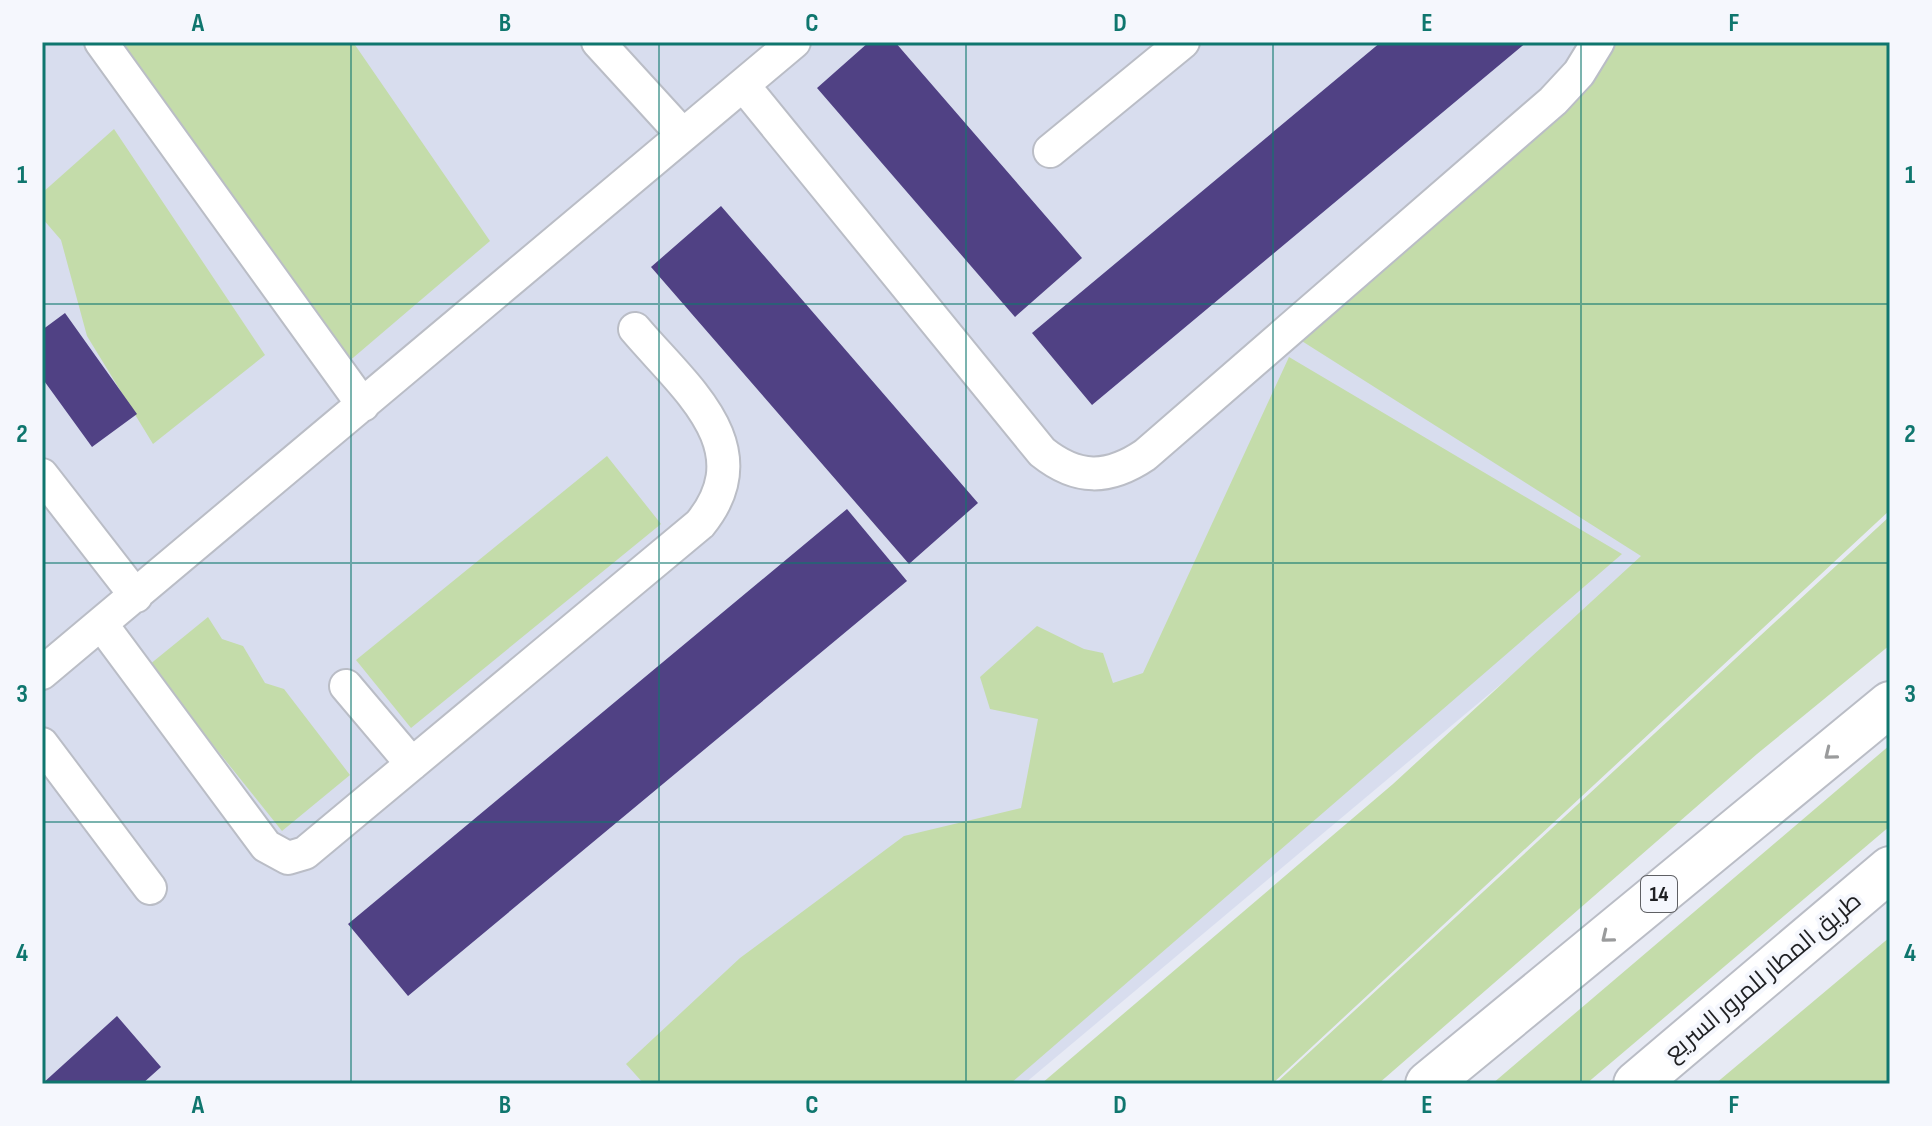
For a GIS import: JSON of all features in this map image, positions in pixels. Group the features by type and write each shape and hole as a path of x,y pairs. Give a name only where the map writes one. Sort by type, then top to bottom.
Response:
{"highway":[{"name":"14","path":"1428,1084 1890,704"},
{"name":"طريق المطار للمرور السريع","path":"1636,1084 1890,869"}],"lane":[{"path":"101,42 363,405"},
{"path":"598,42 683,135"},
{"path":"42,673 794,42"},
{"path":"1050,151 1183,42"},
{"path":"743,85 1042,452 1060,466 1081,474 1104,475 1126,468 1145,455 1553,101 1579,73 1598,42"},
{"path":"102,625 266,846 288,858 305,853 700,524 715,506 723,485 726,461 720,438 709,417 635,329"},
{"path":"42,475 136,596"},
{"path":"346,686 412,764"},
{"path":"42,744 150,888"}],"shaded area":[{"path":"42,42 1890,42 1890,358 1024,1084 42,1084"}],"green space":[{"path":"121,42 353,42 490,241 347,363"},
{"path":"1619,42 1890,42 1890,510 1272,1084 1041,1084 1393,784 1641,556 1286,331"},
{"path":"114,129 265,355 153,444 87,336 61,240 42,218 42,193"},
{"path":"1289,357 1622,554 1010,1084 644,1084 626,1064 740,958 904,836 1021,808 1038,719 990,709 980,677 1037,626 1084,649 1103,653 1113,683 1143,673"},
{"path":"607,456 661,524 411,728 356,660"},
{"path":"1890,516 1890,645 1757,754 1378,1084 1275,1084"},
{"path":"208,617 222,639 243,646 265,683 284,689 350,775 282,831 149,665"},
{"path":"1890,745 1890,826 1586,1084 1492,1084"},
{"path":"1890,937 1890,1084 1715,1084"}],"building":[{"path":"869,42 895,42 1082,258 1015,317 817,88"},
{"path":"1381,42 1527,42 1092,405 1032,333"},
{"path":"721,206 978,503 909,564 651,267"},
{"path":"65,313 137,414 92,447 42,378 42,330"},
{"path":"847,509 907,581 408,996 348,924"},
{"path":"117,1016 161,1067 142,1084 42,1084"}]}
